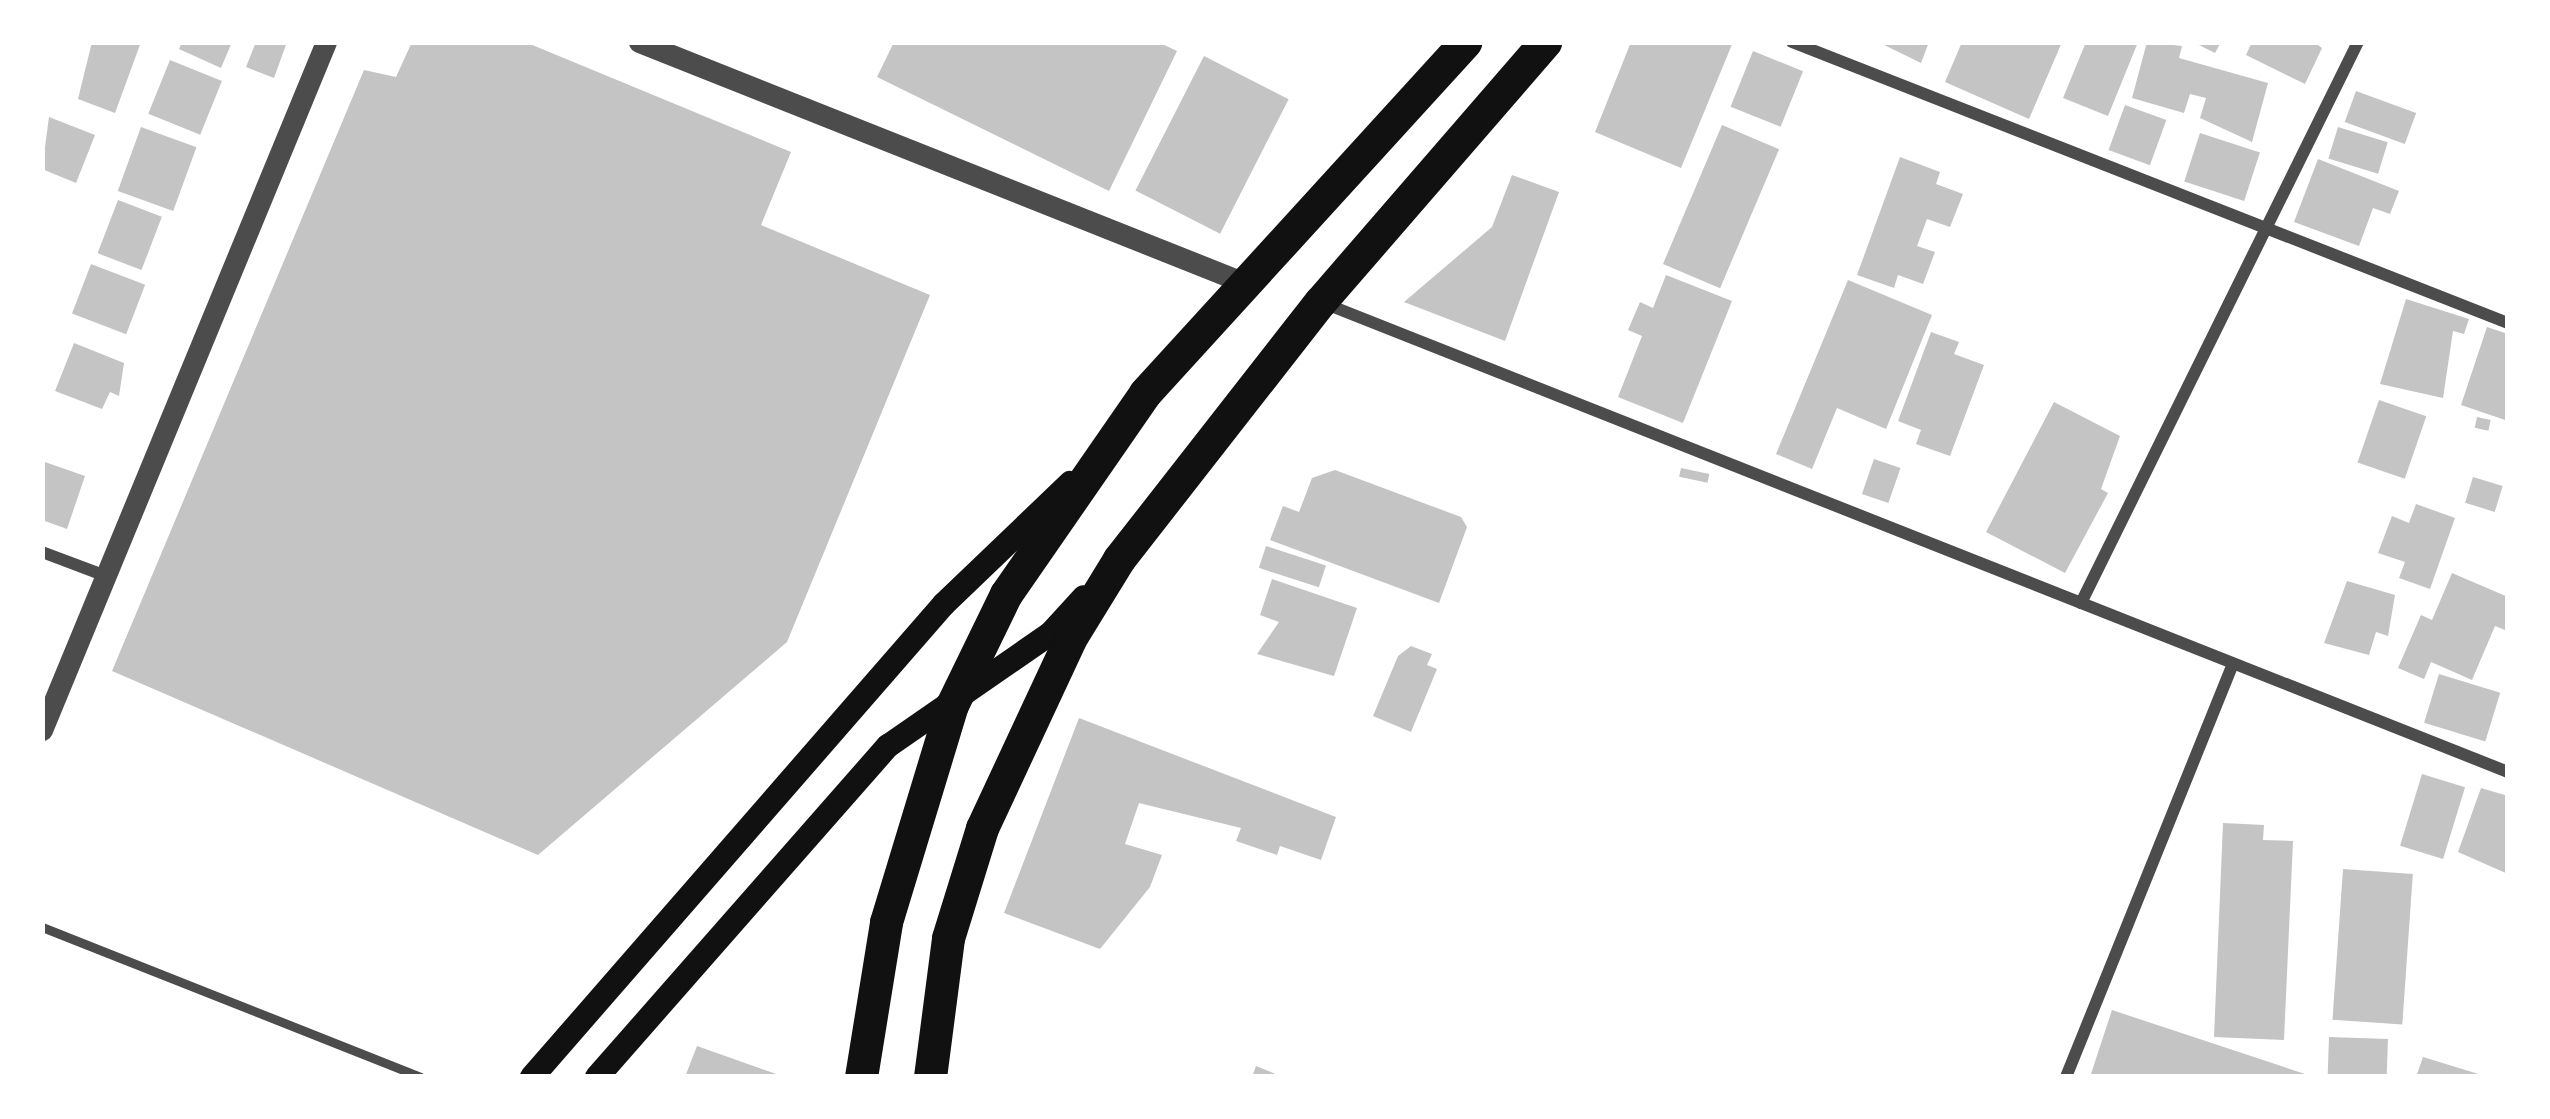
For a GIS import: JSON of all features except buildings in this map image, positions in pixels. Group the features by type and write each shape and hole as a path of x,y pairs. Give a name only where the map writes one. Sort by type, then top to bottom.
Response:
{"highway":[{"path":"861,1077 886,922 952,705 1006,594 1084,470 1245,283 1465,42"},
{"path":"930,1077 948,938 982,827 1027,719 1119,559 1320,302 1545,42"}],"main road":[{"path":"532,1077 944,604 1084,470"},
{"path":"597,1077 888,746 1050,634 1119,559"}],"street":[{"path":"42,730 326,42"},
{"path":"639,42 1245,283"},
{"path":"1792,42 2508,323"},
{"path":"2081,603 2358,42"},
{"path":"1320,302 2508,772"},
{"path":"42,552 103,575"},
{"path":"2066,1077 2233,663"}],"lane":[{"path":"42,927 420,1077"}]}
